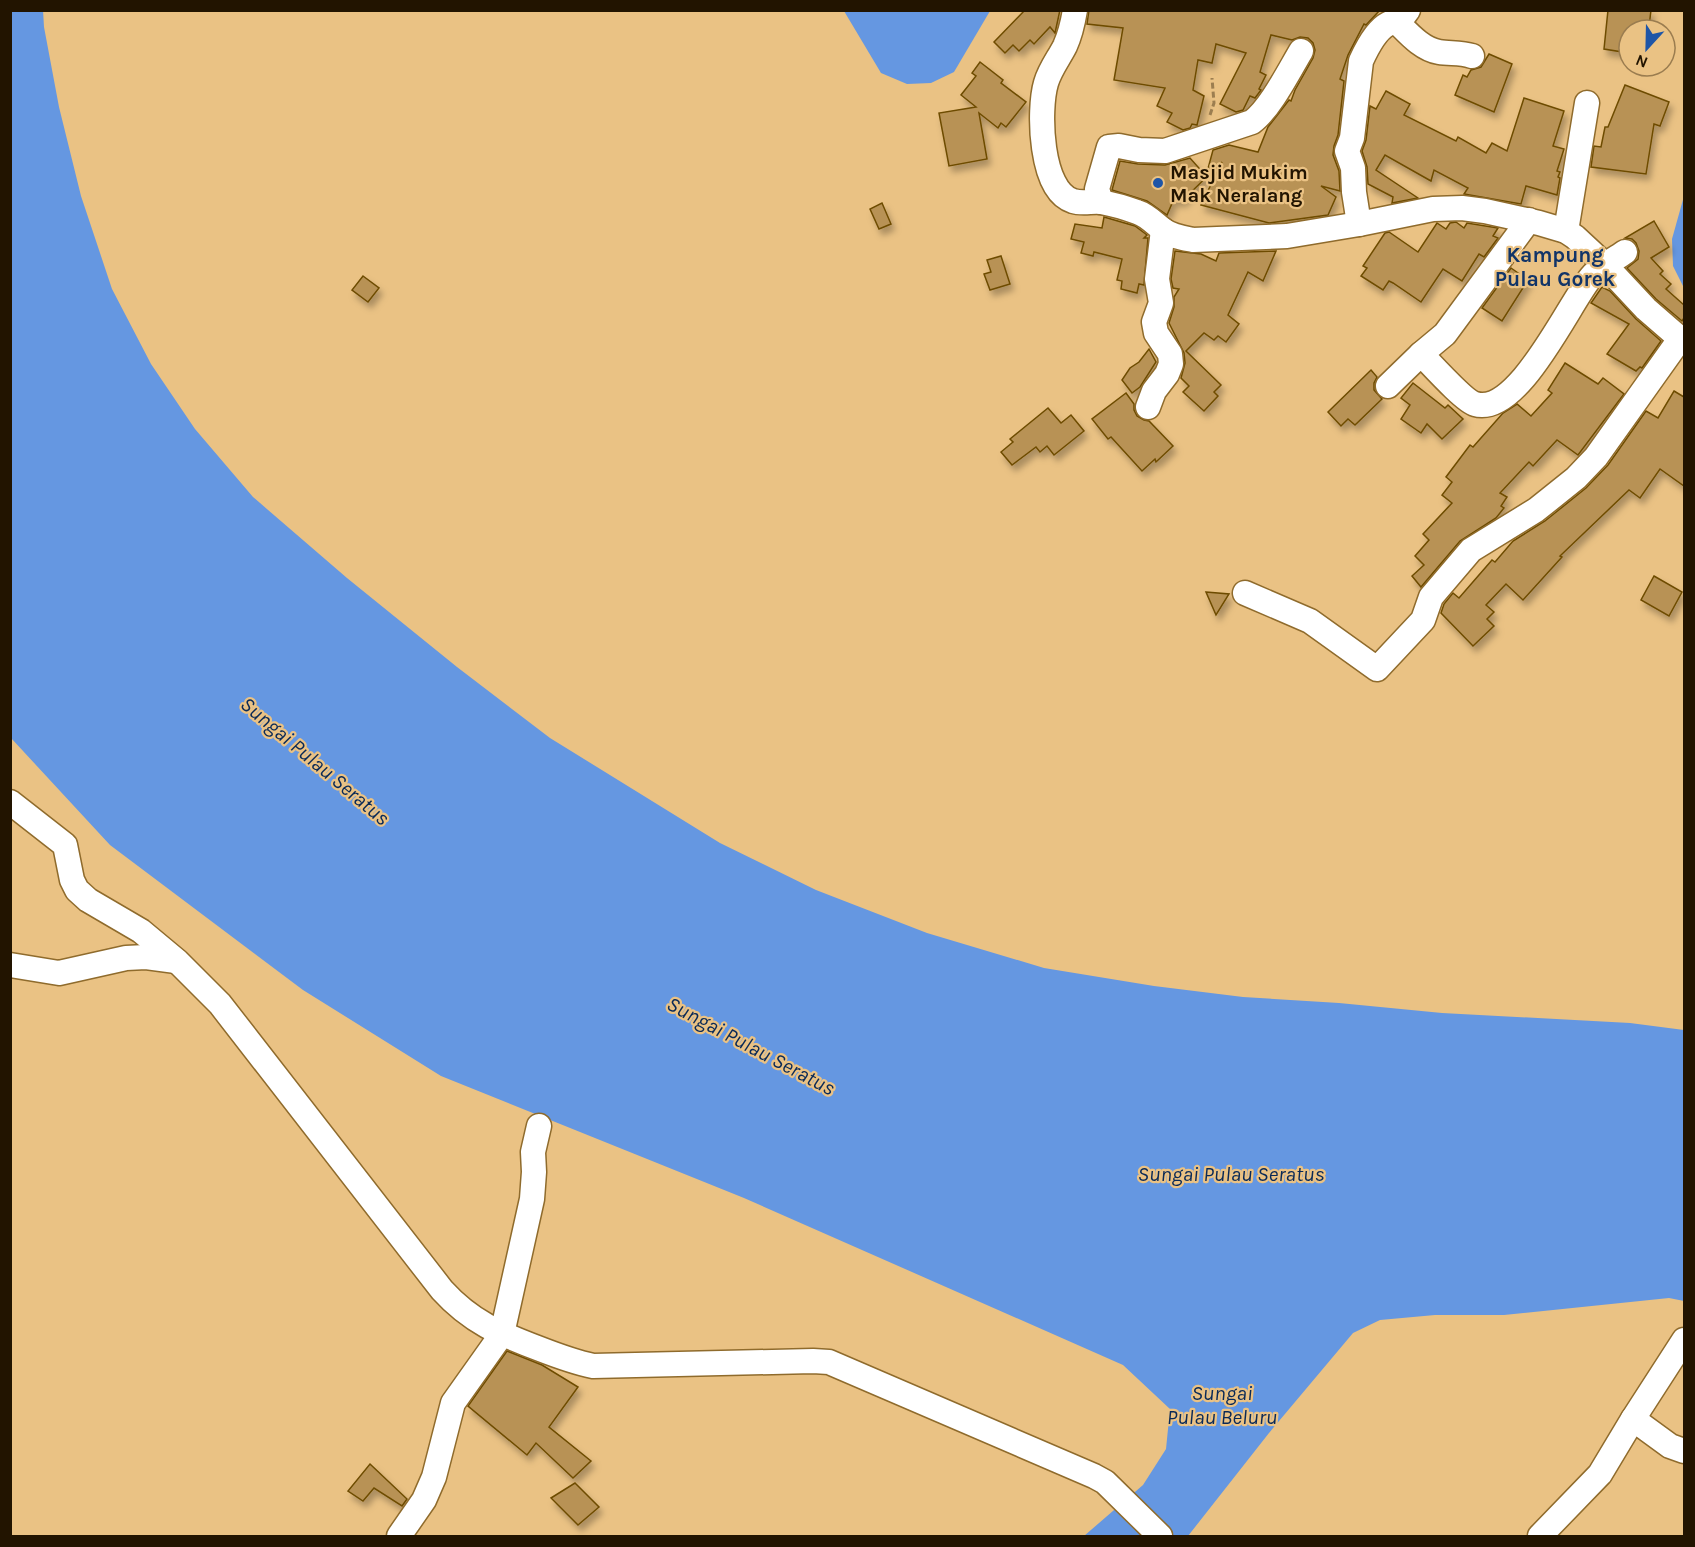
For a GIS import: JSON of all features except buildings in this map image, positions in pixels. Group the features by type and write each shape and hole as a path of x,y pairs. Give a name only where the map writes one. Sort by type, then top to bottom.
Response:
{"street":[{"path":"1075,10 1066,44 1046,81 1042,106 1045,152 1052,179 1066,198 1083,203 1101,202 1138,212 1155,222 1163,230 1179,238 1211,240 1287,236 1433,209 1462,208 1529,220 1566,231 1586,245 1615,259 1646,309 1682,340 1596,457 1536,510 1471,550 1431,597 1423,620 1377,669 1310,621 1245,593"},
{"path":"1359,224 1353,168 1347,151 1352,138 1361,61 1366,50 1386,25 1403,16 1412,37 1431,50 1472,56"},
{"path":"1101,202 1097,189 1109,147 1119,146 1158,152 1244,125 1259,117 1301,51"},
{"path":"1566,231 1587,104"},
{"path":"1389,386 1445,334 1529,220"},
{"path":"1148,407 1154,391 1167,374 1171,364 1170,354 1156,333 1154,322 1161,303 1158,279 1163,230"},
{"path":"1421,354 1471,403 1483,406 1495,402 1527,376 1592,276 1615,259"},
{"path":"10,801 65,845 72,880 80,893 135,927 177,961 212,996 234,1021 442,1290 467,1314 502,1335 572,1361 604,1366 829,1362 1090,1473 1109,1486 1160,1536"},
{"path":"10,965 59,973 126,958 146,957 177,961"},
{"path":"399,1536 430,1488 453,1403 502,1335 532,1199 533,1152 539,1126"},
{"path":"1540,1536 1600,1474 1684,1340"},
{"path":"1633,1419 1670,1446 1684,1451"}],"path":[{"path":"1194,141 1205,130 1214,103 1212,78"}],"water":[{"path":"43,10 59,107 81,196 112,289 151,364 195,429 253,497 347,578 457,667 550,738 720,843 816,890 927,933 1044,968 1154,986 1243,997 1442,1013 1630,1023 1684,1030 1684,1301 1669,1298 1504,1315 1435,1315 1380,1320 1353,1333 1269,1433 1188,1536 1084,1536 1143,1485 1166,1449 1170,1409 1123,1365 744,1198 441,1076 303,990 110,845 11,738 10,11"},
{"path":"844,11 990,11 954,72 931,83 907,84 881,73"},
{"path":"1684,196 1684,288 1673,266 1672,239"}],"place":[{"name":"Masjid Mukim Mak Neralang","path":"1158,183"}],"district":[{"name":"Kampung Pulau Gorek","path":"1555,267"}],"water label":[{"name":"Sungai Pulau Seratus","path":"315,761"},
{"name":"Sungai Pulau Seratus","path":"751,1046"},
{"name":"Sungai Pulau Seratus","path":"1231,1174"},
{"name":"Sungai Pulau Beluru","path":"1222,1405"}]}
